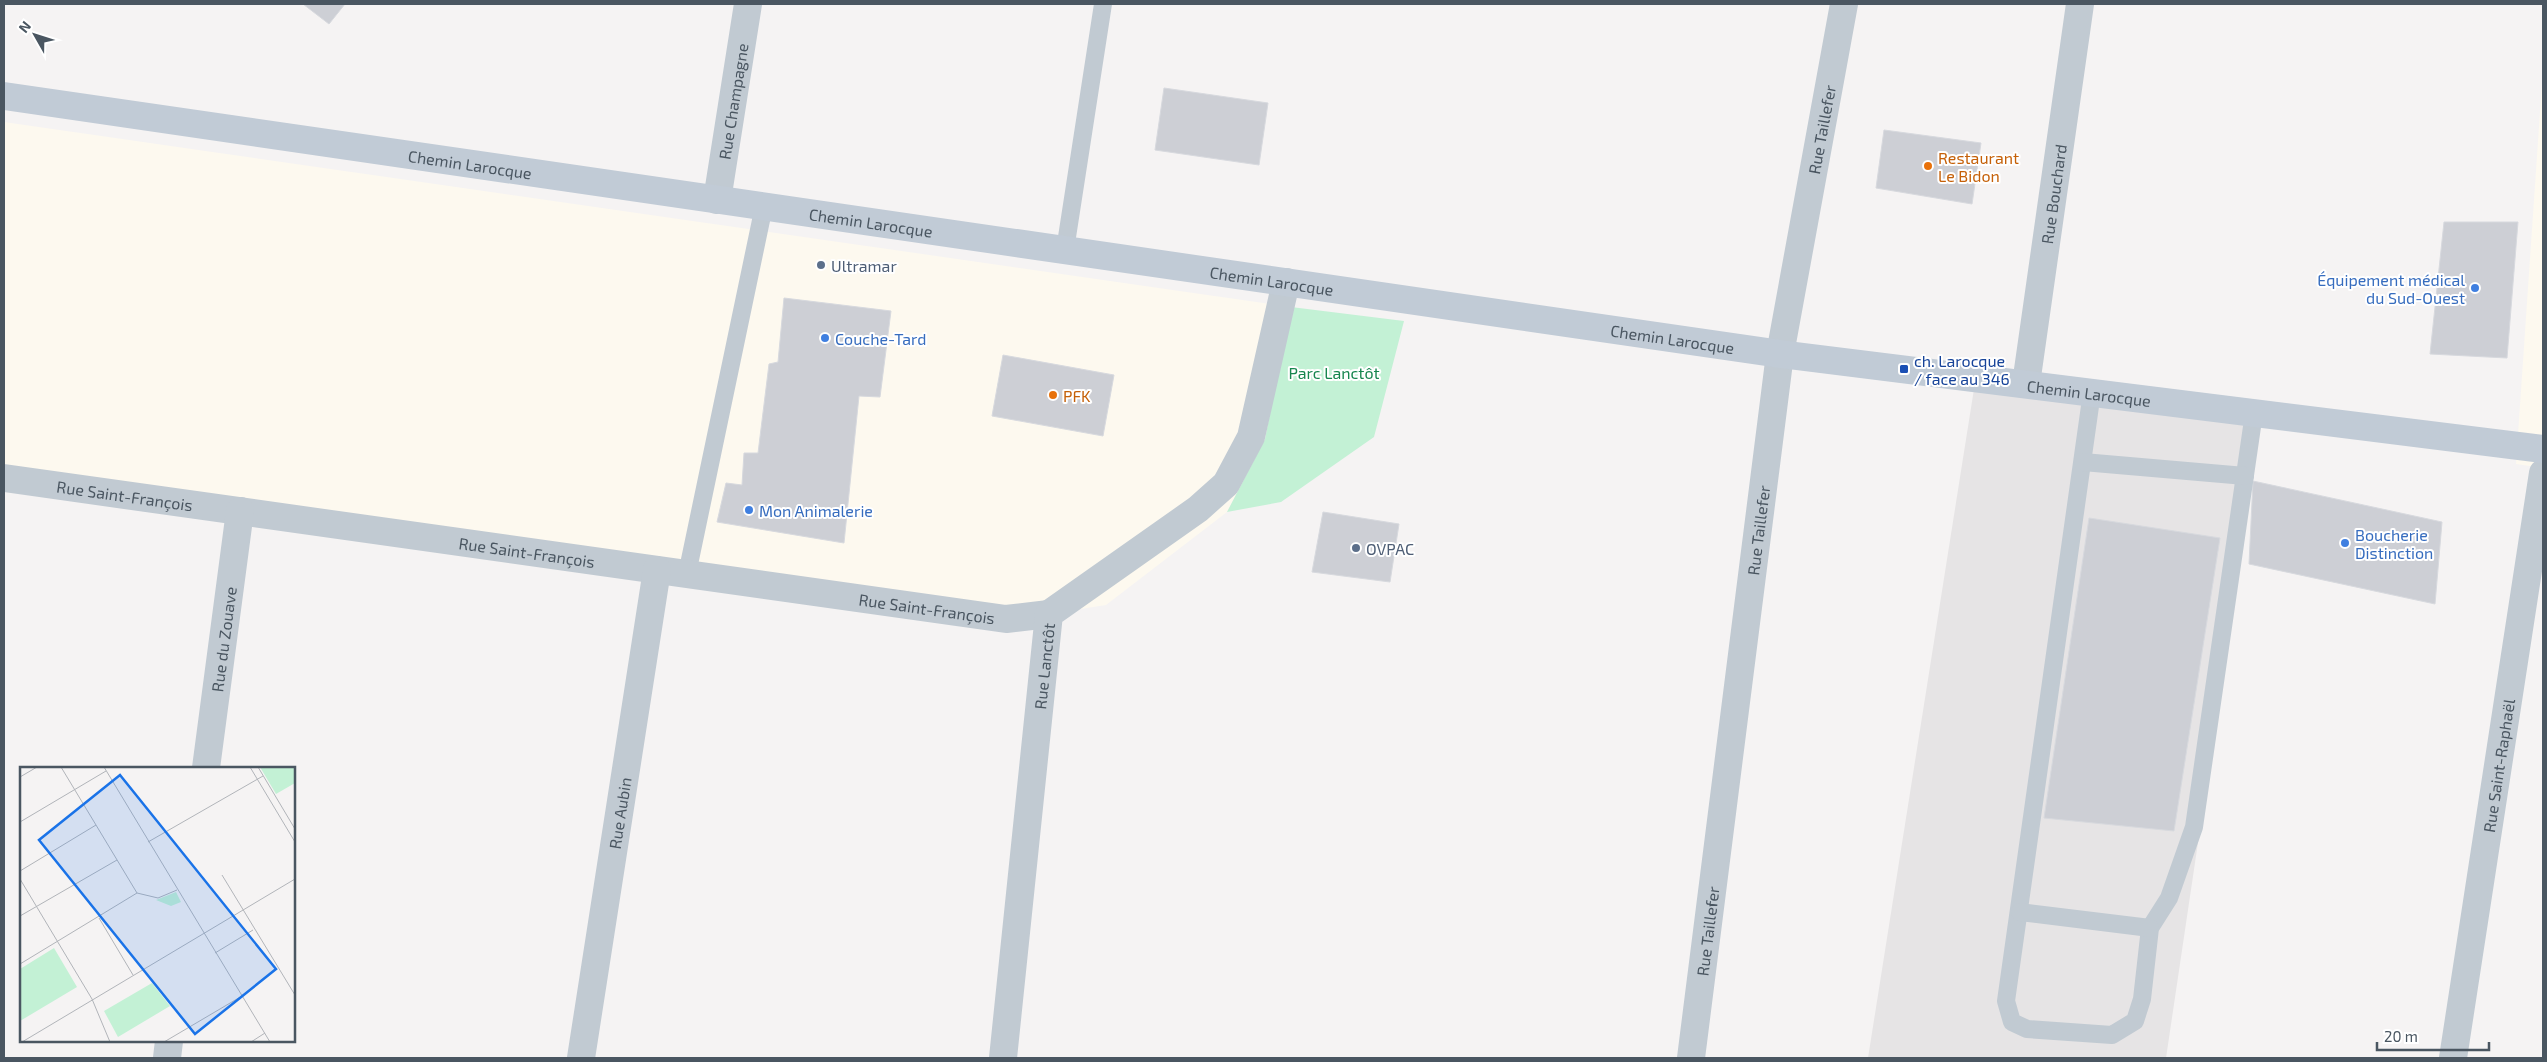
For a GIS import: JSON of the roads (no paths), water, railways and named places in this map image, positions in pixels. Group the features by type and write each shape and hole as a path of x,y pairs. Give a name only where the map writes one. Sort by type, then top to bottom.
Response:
{"main road":[{"name":"Chemin Larocque","path":"4,96 1780,354 2543,449"}],"street":[{"name":"Rue Champagne","path":"717,200 748,4"},
{"name":"Rue Taillefer","path":"1691,1058 1780,354 1844,4"},
{"name":"Rue Bouchard","path":"2026,384 2080,4"},
{"name":"Rue Lanctôt","path":"1003,1058 1049,614 1198,509 1226,484 1251,437 1286,282"},
{"name":"Rue Saint-Raphaël","path":"2453,1058 2543,473"},
{"name":"Rue Saint-François","path":"4,478 1006,619 1049,614"},
{"name":"Rue du Zouave","path":"206,767 240,511"},
{"name":"Rue Aubin","path":"581,1058 658,570"},
{"path":"167,1058 169,1042"}],"lane":[{"path":"1066,250 1103,4"},
{"path":"687,574 764,206"},
{"path":"2092,392 2020,912 2006,1000 2012,1022 2027,1029 2112,1035 2135,1021 2142,998 2150,928 2169,898 2194,827 2254,413"},
{"path":"2083,462 2245,476"},
{"path":"2020,912 2150,928"}],"place":[{"name":"Restaurant Le Bidon","path":"1928,166"},
{"name":"Ultramar","path":"821,265"},
{"name":"Équipement médical du Sud-Ouest","path":"2475,288"},
{"name":"Couche-Tard","path":"825,338"},
{"name":"ch. Larocque / face au 346","path":"1904,369"},
{"name":"PFK","path":"1053,395"},
{"name":"Mon Animalerie","path":"749,510"},
{"name":"Boucherie Distinction","path":"2345,543"},
{"name":"OVPAC","path":"1356,548"}],"park label":[{"name":"Parc Lanctôt","path":"1334,372"}]}
